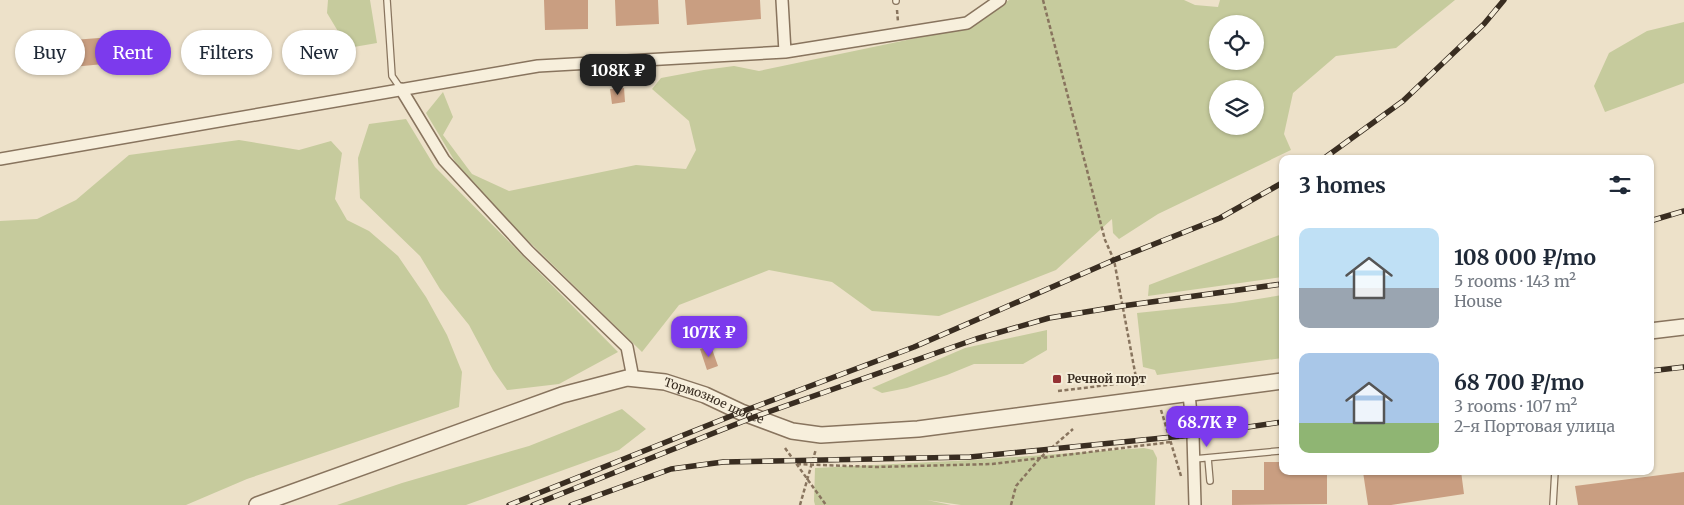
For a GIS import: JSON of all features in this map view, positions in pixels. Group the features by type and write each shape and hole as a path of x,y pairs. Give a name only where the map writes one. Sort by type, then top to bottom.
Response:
{"street":[{"path":"782,0 785,52"},
{"path":"0,159 538,66 785,52 900,34 967,23 1000,0"},
{"path":"401,89 444,160 528,251 626,347 633,378"},
{"path":"1654,331 1684,327"},
{"name":"Тормозное шоссе","path":"257,505 562,395 627,378 665,382 704,395 741,412 792,431 821,435 918,429 1279,381"},
{"path":"1189,394 1195,505"}],"lane":[{"path":"387,0 392,76 401,89"},
{"path":"1194,459 1279,451"},
{"path":"1208,458 1210,481"},
{"path":"1553,505 1555,475"}],"path":[{"path":"896,0 900,34"},
{"path":"1043,0 1105,240 1114,260 1137,383"},
{"path":"1058,391 1133,382 1158,387 1162,417 1183,484"},
{"path":"1011,505 1016,486 1040,458 1074,430"},
{"path":"797,464 876,467 992,464 1171,442"},
{"path":"785,448 826,505"},
{"path":"800,505 806,477 816,448"}],"green space":[{"path":"328,0 370,0 377,43 356,47 356,30 337,30 327,13"},
{"path":"1009,0 1184,0 1195,5 1218,7 1220,0 1455,0 1396,48 1336,56 1293,93 1284,134 1291,150 1158,214 1119,239 1113,233 1112,219 1056,270 939,316 872,311 832,282 769,270 679,305 642,352 466,180 426,113 443,92 453,117 443,135 472,174 509,191 636,165 686,169 696,150 689,121 652,89 661,78 734,66 759,71 969,27"},
{"path":"1684,22 1684,83 1605,112 1594,86 1609,53 1647,31"},
{"path":"406,119 435,167 618,352 559,384 507,390 493,370 469,325 440,289 420,256 360,198 358,158 369,124"},
{"path":"239,140 299,150 331,141 342,153 335,199 347,220 369,231 398,256 426,297 447,335 462,372 459,407 247,479 186,505 0,505 0,221 37,219 76,200 129,155"},
{"path":"1279,235 1279,277 1148,296 1149,285"},
{"path":"1279,295 1279,358 1157,375 1155,370 1143,367 1137,313 1233,303"},
{"path":"1047,330 1047,350 1023,364 974,364 907,388 882,393 872,388 965,348"},
{"path":"622,409 646,429 619,450 466,505 337,505 402,483 529,446"},
{"path":"1144,448 1153,450 1157,458 1155,505 961,505 927,500 951,505 815,505 814,501 815,468 972,460"}],"building":[{"path":"544,0 588,0 588,29 545,30"},
{"path":"615,0 658,0 659,24 616,26"},
{"path":"685,0 760,0 761,19 687,25"},
{"path":"95,38 95,65 85,66 85,39"},
{"path":"624,88 625,102 612,104 610,89"},
{"path":"711,346 718,366 707,370 700,349"},
{"path":"1264,462 1279,462 1279,475 1327,475 1327,504 1232,505 1232,490 1264,490"},
{"path":"1684,472 1684,505 1578,505 1575,486"},
{"path":"1363,475 1462,475 1464,494 1391,505 1368,505"}],"railway":[{"path":"1329,155 1403,101 1484,24 1504,0"},
{"path":"509,505 741,412 914,347 1114,260 1220,218 1279,185"},
{"path":"1654,220 1684,211"},
{"path":"533,505 754,417 976,339 1049,318 1279,284"},
{"path":"1654,371 1684,367"},
{"path":"571,505 671,469 723,462 970,457 1193,435 1279,422"}],"place":[{"name":"Речной порт","path":"1057,379"}]}
